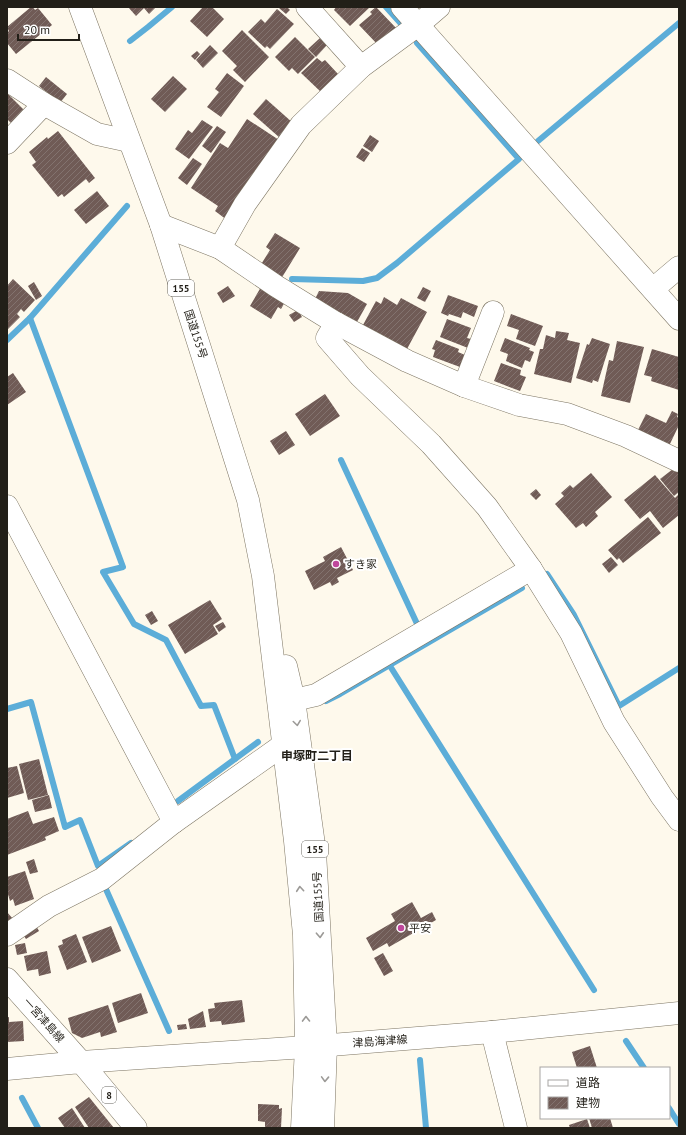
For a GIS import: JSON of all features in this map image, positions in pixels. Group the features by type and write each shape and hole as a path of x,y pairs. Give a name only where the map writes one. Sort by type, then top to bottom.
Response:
{"main road":[{"name":"国道155号","path":"80,7 161,224 248,500 262,576 295,841 323,1128"},
{"path":"307,7 361,67"},
{"path":"402,7 679,319"},
{"path":"220,248 245,204 301,126 361,67 418,25 439,7"},
{"path":"7,80 44,104 97,134 129,141"},
{"path":"7,143 44,104"},
{"path":"161,224 220,248 276,286 336,323 407,361 464,386 520,405 567,414 626,436 679,461"},
{"path":"653,289 679,267"},
{"path":"464,386 493,312"},
{"path":"336,323 327,338 360,376 431,444 482,501 531,569 571,633 614,722 662,797 679,820"},
{"path":"7,506 174,822"},
{"path":"294,700 316,695 531,569"},
{"name":"国道155号","path":"262,576 294,700 315,852 316,1046 302,1128"},
{"path":"7,935 49,906 102,879 174,822 283,745"},
{"name":"一宮津島線","path":"7,979 81,1062"},
{"name":"津島海津線","path":"7,1069 81,1062 492,1032 679,1013"},
{"path":"492,1032 516,1128"},
{"name":"8","path":"81,1062 136,1128"}],"building":[{"path":"31,7 35,10 38,8 52,25 16,54 7,43 7,33 9,31 7,27"},
{"path":"128,7 156,7 149,14 144,8 136,16"},
{"path":"203,7 212,7 224,19 207,37 190,21"},
{"path":"287,7 290,10 286,14 279,8"},
{"path":"336,7 370,7 350,26 334,10"},
{"path":"376,7 396,28 378,45 359,25 372,14 370,12"},
{"path":"277,9 294,24 270,49 267,46 265,48 248,32 261,19 265,23"},
{"path":"242,30 269,57 245,82 233,70 237,66 222,51"},
{"path":"295,37 315,57 298,74 292,68 289,71 275,57"},
{"path":"320,38 327,45 316,57 308,49"},
{"path":"210,45 218,53 203,68 196,60"},
{"path":"197,51 200,54 195,60 191,56"},
{"path":"317,58 322,62 325,60 338,74 322,93 301,73"},
{"path":"227,73 244,86 221,117 207,107 219,92 215,89"},
{"path":"173,76 187,89 165,112 151,99"},
{"path":"46,77 67,94 60,103 39,86"},
{"path":"7,93 24,110 11,123 7,119"},
{"path":"266,99 293,123 280,138 253,114"},
{"path":"247,119 279,140 227,220 215,211 218,206 191,188 220,143 228,148"},
{"path":"202,120 213,127 189,159 175,149 188,130 192,133"},
{"path":"217,126 226,132 211,153 202,146"},
{"path":"58,131 95,178 89,183 86,179 64,197 62,194 58,197 32,165 36,162 29,152 47,137 48,139"},
{"path":"370,135 379,141 372,152 363,146"},
{"path":"362,148 370,153 364,162 356,157"},
{"path":"193,158 202,164 187,185 178,178"},
{"path":"97,191 109,206 86,224 74,210"},
{"path":"275,233 300,248 281,279 260,266 270,250 266,247"},
{"path":"13,279 35,300 24,312 21,309 17,314 20,317 7,330 7,286"},
{"path":"34,282 42,296 36,300 28,286"},
{"path":"228,286 235,296 223,303 217,293"},
{"path":"261,287 285,302 281,309 278,307 271,319 250,306"},
{"path":"423,287 431,291 425,302 417,298"},
{"path":"319,291 348,293 367,304 357,322 315,299"},
{"path":"448,295 478,306 474,317 463,312 461,318 449,314 448,316 441,313"},
{"path":"384,297 397,305 401,298 427,312 407,349 363,325 376,301 381,304"},
{"path":"298,310 302,317 294,322 289,315"},
{"path":"511,314 543,326 535,346 516,339 519,330 507,326"},
{"path":"447,319 471,328 467,338 471,339 468,348 440,337"},
{"path":"556,331 569,333 567,340 580,343 571,383 534,374 540,349 543,349 546,335 555,338"},
{"path":"505,338 530,348 529,350 534,352 530,362 525,360 522,368 506,361 508,354 500,351"},
{"path":"592,338 610,344 598,382 593,380 592,383 576,378 587,344 589,345"},
{"path":"436,340 459,349 458,352 465,355 460,367 433,357 435,350 432,349"},
{"path":"617,341 644,347 630,403 601,396 609,360 613,361"},
{"path":"652,349 679,357 679,390 651,381 652,377 644,375"},
{"path":"501,363 521,370 520,375 526,377 520,391 494,381"},
{"path":"13,373 26,392 7,405 7,377"},
{"path":"325,394 340,416 310,436 295,414"},
{"path":"672,411 678,414 677,417 679,418 679,425 669,446 637,432 646,414 666,423"},
{"path":"286,431 295,445 279,455 270,441"},
{"path":"673,469 679,471 679,492 674,496 660,479"},
{"path":"591,473 612,497 595,512 598,516 586,527 583,523 576,528 555,504 564,496 561,493 570,485 573,488"},
{"path":"655,475 675,498 679,494 679,515 663,528 650,511 640,519 624,500"},
{"path":"536,489 541,495 536,500 530,494"},
{"path":"648,517 661,533 623,563 619,558 617,560 608,550"},
{"path":"341,547 353,570 337,578 339,582 332,586 330,582 314,590 305,571 325,561 323,557"},
{"path":"611,557 618,565 609,573 602,564"},
{"path":"210,600 222,619 213,625 218,634 185,654 168,625"},
{"path":"152,611 158,621 151,625 145,615"},
{"path":"223,622 226,627 219,632 215,626"},
{"path":"39,759 48,795 28,800 19,764"},
{"path":"17,766 24,793 7,798 7,768"},
{"path":"49,795 52,808 35,812 32,800"},
{"path":"28,811 33,824 54,817 59,831 45,837 46,840 7,855 7,819"},
{"path":"34,859 38,872 30,874 26,862"},
{"path":"25,871 34,899 15,906 13,899 10,901 7,891 7,877"},
{"path":"412,902 421,918 432,912 436,920 389,947 387,943 373,951 366,938 395,921 391,914"},
{"path":"7,912 13,919 7,925"},
{"path":"35,924 39,931 26,939 22,933"},
{"path":"111,926 121,951 92,963 82,937"},
{"path":"76,934 87,962 67,970 58,946 63,944 62,940"},
{"path":"25,943 27,953 17,955 15,945"},
{"path":"47,951 51,973 39,976 38,969 27,971 24,956"},
{"path":"383,953 393,971 384,976 374,958"},
{"path":"141,993 148,1013 118,1023 112,1003"},
{"path":"242,1000 245,1022 222,1025 221,1021 210,1022 208,1009 215,1008 214,1003"},
{"path":"108,1005 117,1032 101,1037 100,1032 82,1038 72,1033 68,1018"},
{"path":"203,1011 206,1027 190,1029 188,1019"},
{"path":"7,1017 9,1017 9,1022 23,1021 24,1041 7,1042"},
{"path":"186,1024 187,1029 178,1030 177,1025"},
{"path":"590,1046 597,1067 577,1067 572,1052"},
{"path":"89,1097 114,1128 89,1128 75,1107"},
{"path":"258,1104 279,1105 279,1109 282,1108 281,1128 265,1128 265,1122 258,1121"},
{"path":"72,1108 85,1128 65,1128 58,1118"},
{"path":"587,1119 590,1128 570,1128 569,1125"},
{"path":"589,1119 610,1119 613,1128 592,1128"}],"waterway":[{"path":"130,41 172,7"},
{"path":"386,7 403,26"},
{"path":"538,141 679,23"},
{"path":"292,279 363,281 377,278 397,263 519,159 417,43"},
{"path":"7,340 30,318 127,206"},
{"path":"30,318 123,567 103,572 134,624 166,640 201,706 214,705 235,759"},
{"path":"341,460 419,628"},
{"path":"547,574 574,615 619,706 679,668"},
{"path":"326,701 522,588"},
{"path":"390,666 594,990"},
{"path":"7,709 31,702 65,827 80,820 98,866 131,843"},
{"path":"178,801 258,742"},
{"path":"105,887 169,1031"},
{"path":"626,1041 643,1067"},
{"path":"420,1060 426,1128"},
{"path":"22,1098 38,1128"},
{"path":"670,1110 679,1124"}],"place":[{"name":"すき家","path":"336,564"},
{"name":"平安","path":"401,928"}],"district":[{"name":"申塚町二丁目","path":"317,755"}]}
